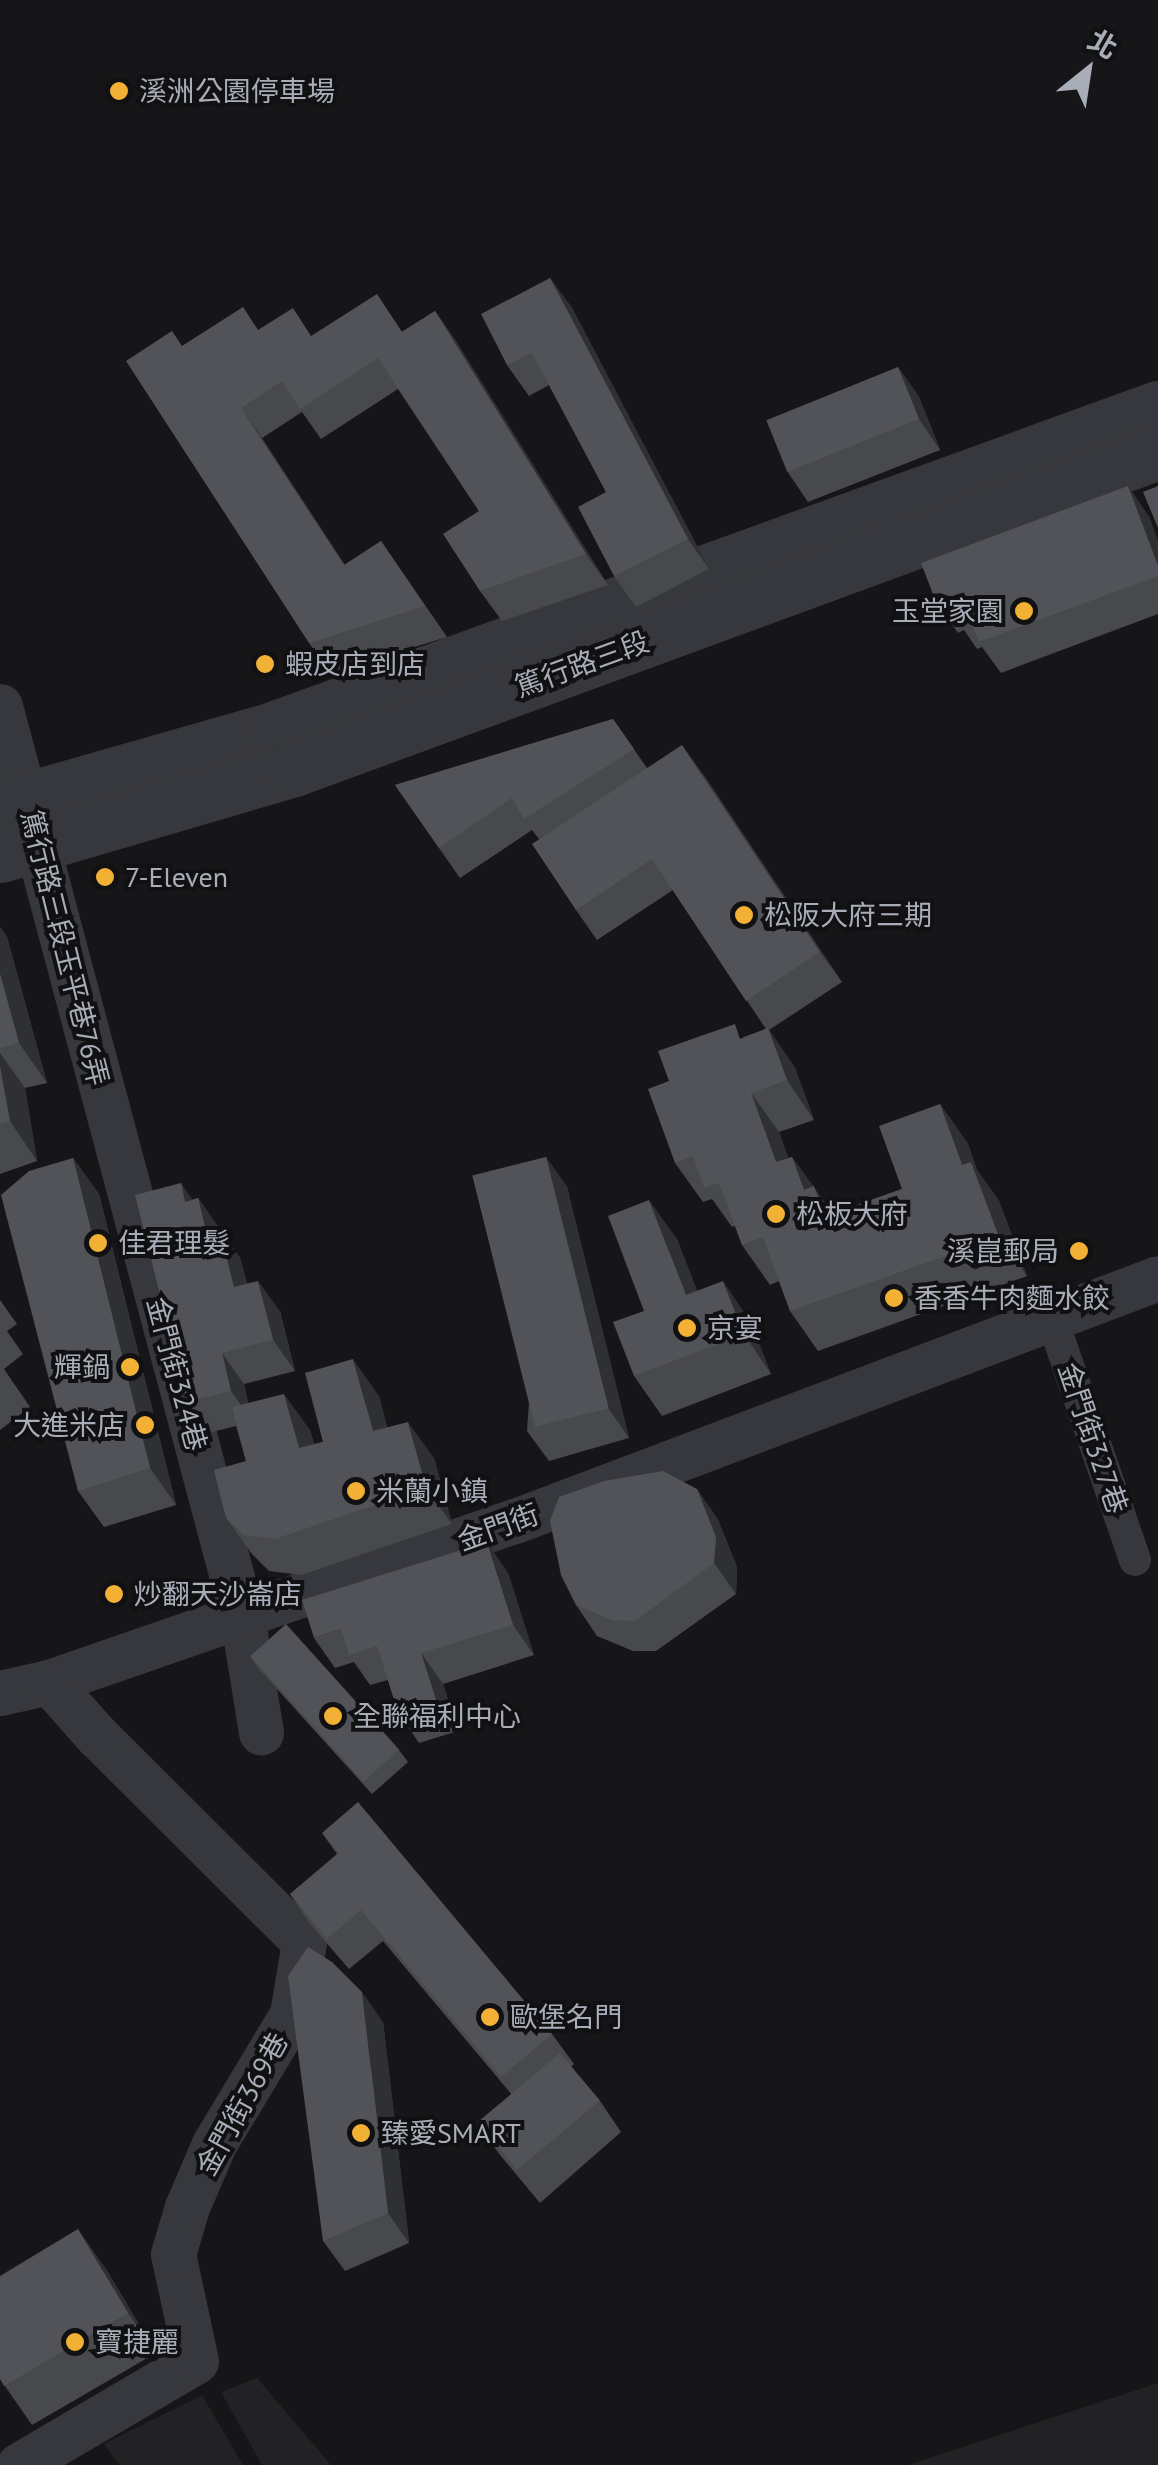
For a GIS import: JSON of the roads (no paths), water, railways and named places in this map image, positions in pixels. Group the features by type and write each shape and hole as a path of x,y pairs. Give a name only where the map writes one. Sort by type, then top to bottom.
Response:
{"street":[{"name":"篤行路三段","path":"17,827 1158,408"},
{"name":"篤行路三段","path":"17,827 294,769 1158,452"},
{"name":"篤行路三段玉平巷76弄","path":"0,706 17,827 112,1133"},
{"name":"金門街324巷","path":"112,1133 242,1616 261,1732"},
{"name":"金門街","path":"0,1693 49,1682 516,1521 1158,1278"},
{"name":"金門街327巷","path":"1051,1316 1135,1560"},
{"name":"金門街369巷","path":"19,2465 196,2361 174,2254 187,2207 214,2144 292,2014 304,1942 97,1736 49,1682"}],"place":[{"name":"溪洲公園停車場","path":"119,91"},
{"name":"玉堂家園","path":"1024,611"},
{"name":"蝦皮店到店","path":"265,664"},
{"name":"7-Eleven","path":"105,877"},
{"name":"松阪大府三期","path":"744,915"},
{"name":"松板大府","path":"776,1214"},
{"name":"佳君理髮","path":"98,1243"},
{"name":"溪崑郵局","path":"1079,1251"},
{"name":"香香牛肉麵水餃","path":"894,1298"},
{"name":"京宴","path":"687,1328"},
{"name":"輝鍋","path":"130,1367"},
{"name":"大進米店","path":"145,1425"},
{"name":"米蘭小鎮","path":"356,1491"},
{"name":"炒翻天沙崙店","path":"114,1594"},
{"name":"全聯福利中心","path":"333,1716"},
{"name":"歐堡名門","path":"490,2017"},
{"name":"臻愛SMART","path":"361,2133"},
{"name":"寶捷麗","path":"75,2342"}]}
